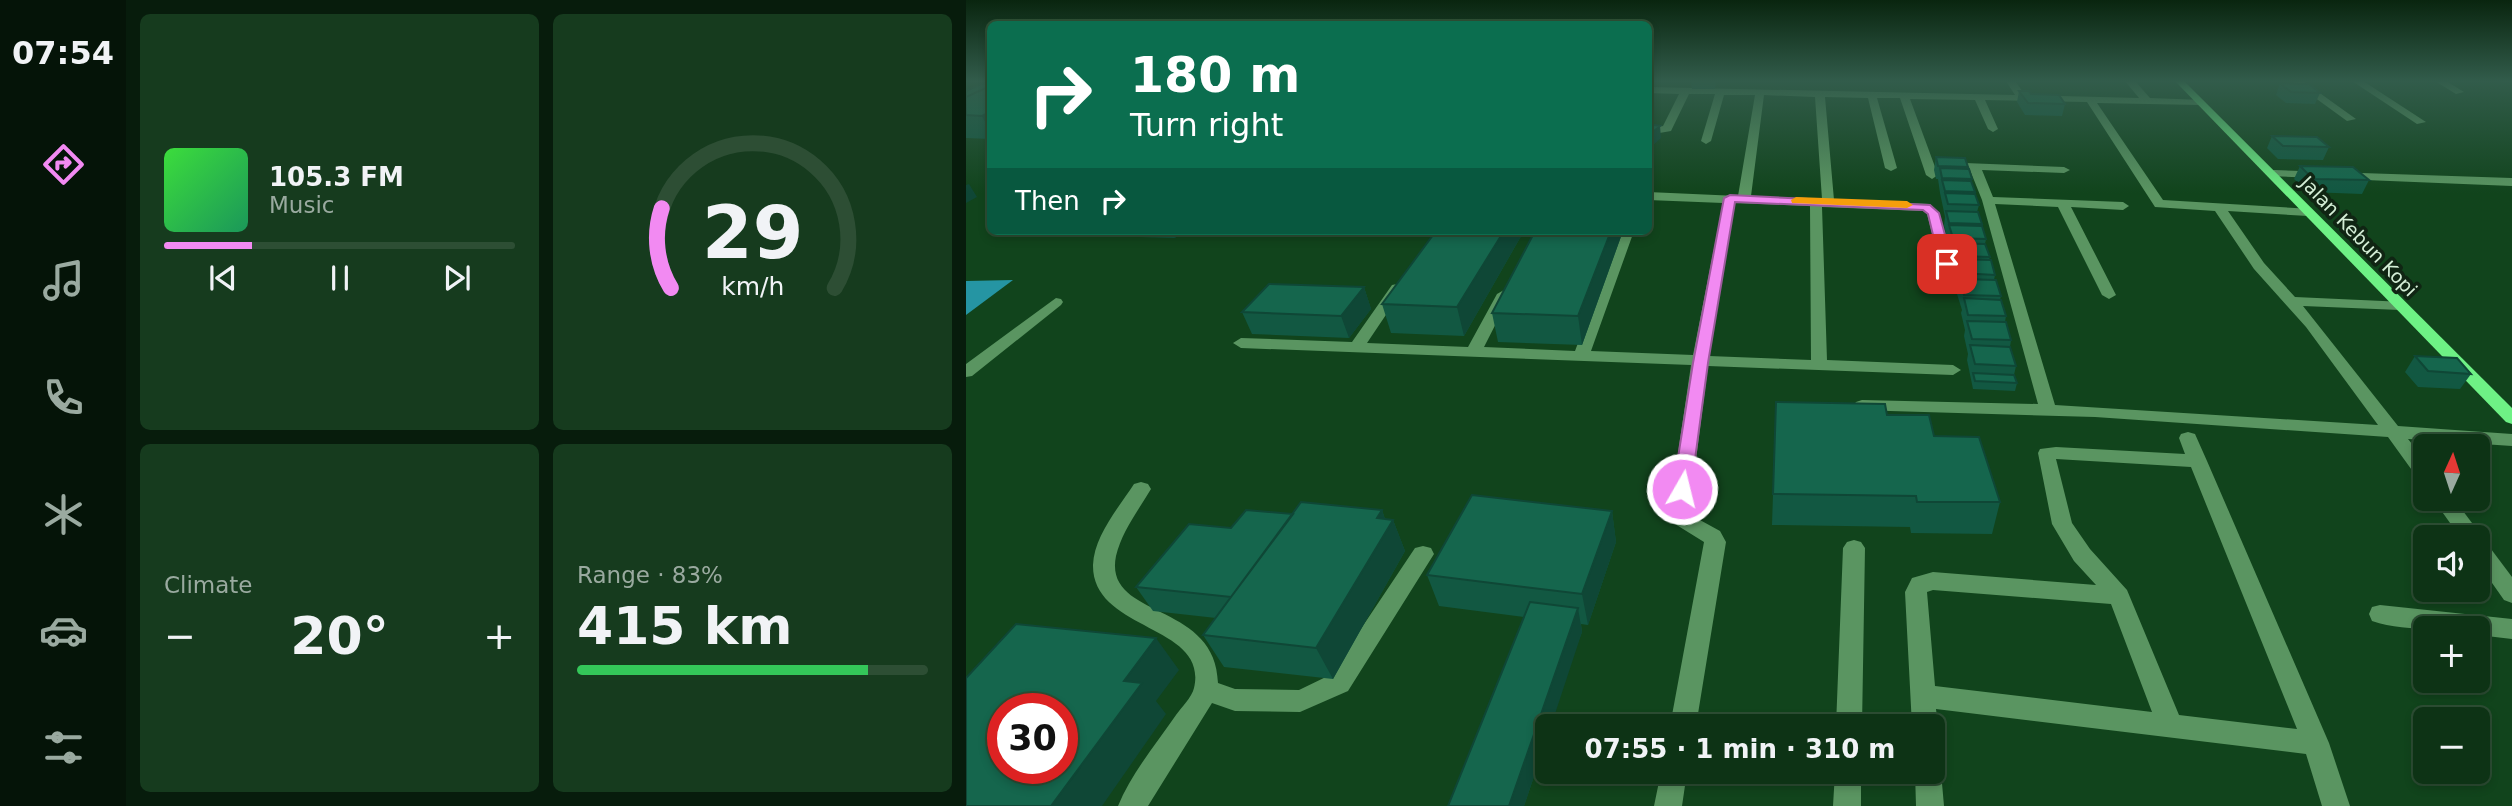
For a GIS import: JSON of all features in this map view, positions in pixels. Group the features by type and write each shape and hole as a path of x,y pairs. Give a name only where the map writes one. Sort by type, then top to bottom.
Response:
{"main road":[{"name":"Jalan Kebun Kopi","path":"2217,119 2512,418"}],"street":[{"path":"1652,131 1667,129 1672,119"},
{"path":"1706,141 1712,119"},
{"path":"1684,714 1715,541 1713,537 1682,519 1679,514 1700,363 1754,119"},
{"path":"1819,365 1820,119"},
{"path":"1878,119 1891,168"},
{"path":"1912,119 1932,174"},
{"path":"1988,119 1993,130"},
{"path":"2102,119 2157,203 2308,212"},
{"path":"2416,119 2421,122"},
{"path":"2048,410 1988,200 1970,166 2064,170"},
{"path":"2274,174 2512,182"},
{"path":"1652,196 1926,207 1933,213 1947,264"},
{"path":"1988,200 2123,206"},
{"path":"2063,204 2109,295"},
{"path":"2219,208 2259,266 2293,301 2413,457"},
{"path":"1581,357 1626,235"},
{"path":"1355,349 1408,273"},
{"path":"1473,353 1511,280"},
{"path":"2293,301 2400,306"},
{"path":"966,372 1056,302"},
{"path":"1241,343 1700,363 1952,370"},
{"path":"1841,406 2048,410 2512,440"},
{"path":"2188,438 2316,743 2336,806"},
{"path":"2170,726 2119,596 2082,555 2062,524 2046,458 2047,453 2198,461"},
{"path":"1132,806 1206,690 1205,662 1191,639 1115,598 1105,582 1104,565 1117,526 1141,489"},
{"path":"1849,714 1854,548"},
{"path":"1206,690 1235,700 1300,701 1339,683 1423,554"},
{"path":"2490,564 2512,594"},
{"path":"1925,714 1916,592 1920,584 1933,581 2119,596"},
{"path":"2380,614 2512,629"},
{"path":"1924,696 2316,743"},
{"path":"1668,806 1673,784"},
{"path":"1847,806 1848,784"},
{"path":"1929,784 1930,806"}],"water":[{"path":"1013,280 966,315 966,281"}],"building":[{"path":"1652,125 1660,126 1652,133"},
{"path":"2272,136 2317,137 2329,147 2283,146"},
{"path":"1936,157 1965,158 1968,167 1938,166"},
{"path":"2300,166 2353,167 2369,180 2313,179"},
{"path":"1940,168 1969,169 1972,179 1942,178"},
{"path":"1942,180 1971,181 1975,192 1945,191"},
{"path":"1945,193 1975,194 1979,205 1948,204"},
{"path":"1946,211 1978,212 1982,224 1949,223"},
{"path":"1949,225 1982,226 1986,239 1953,238"},
{"path":"1433,235 1502,235 1457,307 1382,304"},
{"path":"1533,235 1609,235 1578,316 1492,313"},
{"path":"1952,243 1985,244 1990,257 1955,256"},
{"path":"1956,259 1991,260 1995,275 1960,273"},
{"path":"1960,279 1996,280 2001,296 1964,295"},
{"path":"1269,284 1364,287 1341,316 1242,312"},
{"path":"1964,298 2001,300 2006,316 1968,315"},
{"path":"1967,321 2006,322 2011,340 1972,339"},
{"path":"1970,345 2010,347 2016,366 1975,364"},
{"path":"2415,356 2457,358 2471,374 2428,371"},
{"path":"1973,373 2014,375 2017,383 1975,381"},
{"path":"1776,402 1885,404 1887,415 1929,415 1934,436 1979,437 2000,502 1917,502 1916,496 1773,494"},
{"path":"1472,495 1612,511 1582,594 1427,575"},
{"path":"1301,502 1382,510 1377,518 1393,520 1316,648 1203,635"},
{"path":"1246,510 1293,514 1231,597 1136,587 1189,524 1231,528"},
{"path":"1530,602 1578,608 1541,714 1535,714 1535,731 1509,806 1448,806"},
{"path":"1016,624 1156,638 1124,681 1142,683 1078,770 1078,693 987,693 987,784 1067,784 1051,806 966,806 966,678"}],"slow traffic":[{"path":"1796,200 1907,205"}],"route":[{"path":"1682,489 1700,363 1730,198 1926,207 1933,213 1947,264"}]}
